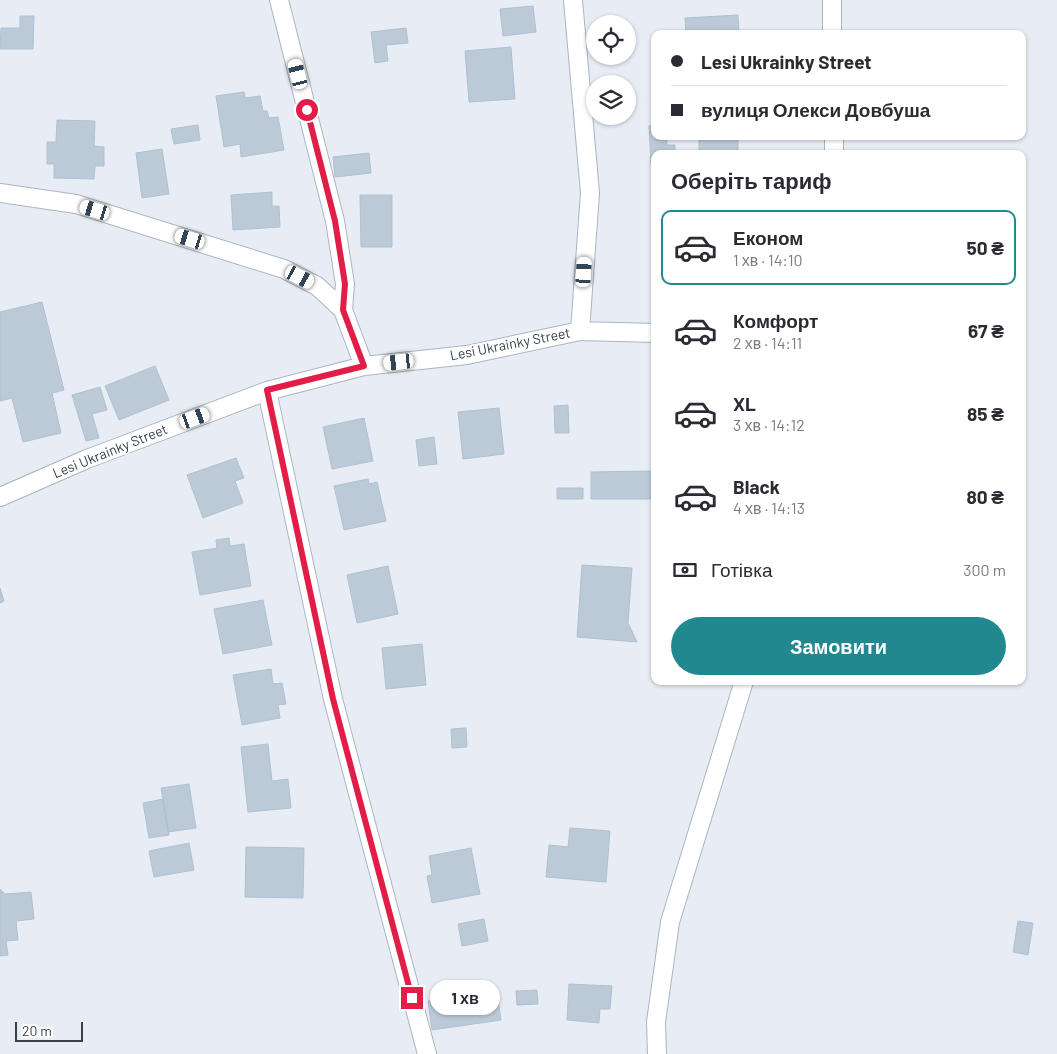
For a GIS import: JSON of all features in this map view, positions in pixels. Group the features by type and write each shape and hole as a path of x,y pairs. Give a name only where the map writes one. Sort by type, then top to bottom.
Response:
{"street":[{"path":"280,0 335,221 345,284 343,310 364,366"},
{"path":"573,0 590,193 580,331"},
{"path":"832,0 832,30"},
{"path":"0,193 76,204 284,268 317,286 343,310"},
{"name":"Lesi Ukrainky Street","path":"0,497 87,459 267,390 364,366 467,355 580,331 651,333"},
{"path":"267,390 333,699 427,1054"},
{"path":"657,1054 656,1022 670,922 743,685"}],"building":[{"path":"533,6 536,32 503,36 500,9"},
{"path":"738,15 739,30 686,30 685,18"},
{"path":"20,16 34,16 33,49 0,49 1,28 20,28"},
{"path":"406,28 408,43 386,45 388,61 375,63 371,32"},
{"path":"511,47 515,99 469,102 465,51"},
{"path":"244,92 245,98 260,96 263,111 267,111 269,118 278,117 284,150 241,157 240,144 224,147 216,96"},
{"path":"57,120 95,121 94,146 104,147 104,166 95,166 94,179 54,178 54,164 47,164 47,142 56,142"},
{"path":"198,125 200,140 174,144 171,129"},
{"path":"649,126 651,126 651,140 667,140 667,145 675,145 675,150 651,150 651,165"},
{"path":"699,140 738,140 738,150 699,150"},
{"path":"162,149 169,194 142,198 136,153"},
{"path":"369,153 371,173 335,177 333,157"},
{"path":"272,192 272,206 279,206 280,227 233,230 231,195"},
{"path":"360,195 392,195 392,247 361,247"},
{"path":"42,302 64,390 52,393 61,433 23,442 12,398 0,401 0,312"},
{"path":"155,366 169,400 119,420 105,386"},
{"path":"100,387 107,410 92,414 99,438 86,441 72,395"},
{"path":"568,405 569,433 555,433 554,406"},
{"path":"499,408 504,454 463,459 458,412"},
{"path":"364,418 373,461 332,469 323,427"},
{"path":"434,437 437,464 419,466 416,440"},
{"path":"236,458 244,478 235,481 243,503 203,518 187,475"},
{"path":"651,471 651,499 591,499 591,472"},
{"path":"368,479 369,484 377,482 386,521 344,530 334,486"},
{"path":"557,488 583,488 583,499 557,499"},
{"path":"229,538 230,546 244,544 251,586 200,595 192,552 217,548 216,540"},
{"path":"582,565 632,568 628,623 637,642 577,637"},
{"path":"388,566 398,614 357,623 347,575"},
{"path":"0,588 4,601 0,603"},
{"path":"263,600 272,645 223,654 214,609"},
{"path":"422,644 426,685 386,689 382,648"},
{"path":"271,669 273,684 282,683 286,704 278,705 280,718 242,725 233,675"},
{"path":"466,728 467,747 452,748 451,729"},
{"path":"268,744 272,781 288,779 291,808 248,812 241,747"},
{"path":"189,784 196,828 168,832 161,788"},
{"path":"163,799 169,835 149,838 143,803"},
{"path":"570,828 610,831 606,882 546,877 549,845 568,847"},
{"path":"189,843 194,870 154,877 149,851"},
{"path":"246,847 304,848 303,898 245,897"},
{"path":"471,848 480,894 432,903 427,876 432,875 429,856"},
{"path":"0,889 5,894 31,892 34,919 16,921 18,940 6,941 8,955 0,956"},
{"path":"484,919 488,941 462,946 458,924"},
{"path":"1018,921 1033,923 1028,955 1013,952"},
{"path":"569,984 612,986 610,1009 600,1009 599,1023 567,1020"},
{"path":"537,990 538,1004 517,1005 516,991"},
{"path":"497,992 501,1020 432,1030 428,1001 449,998 451,1007 470,1004 469,996"}],"route":[{"path":"307,110 335,221 345,284 343,310 364,366 267,390 333,699 412,998"}]}
